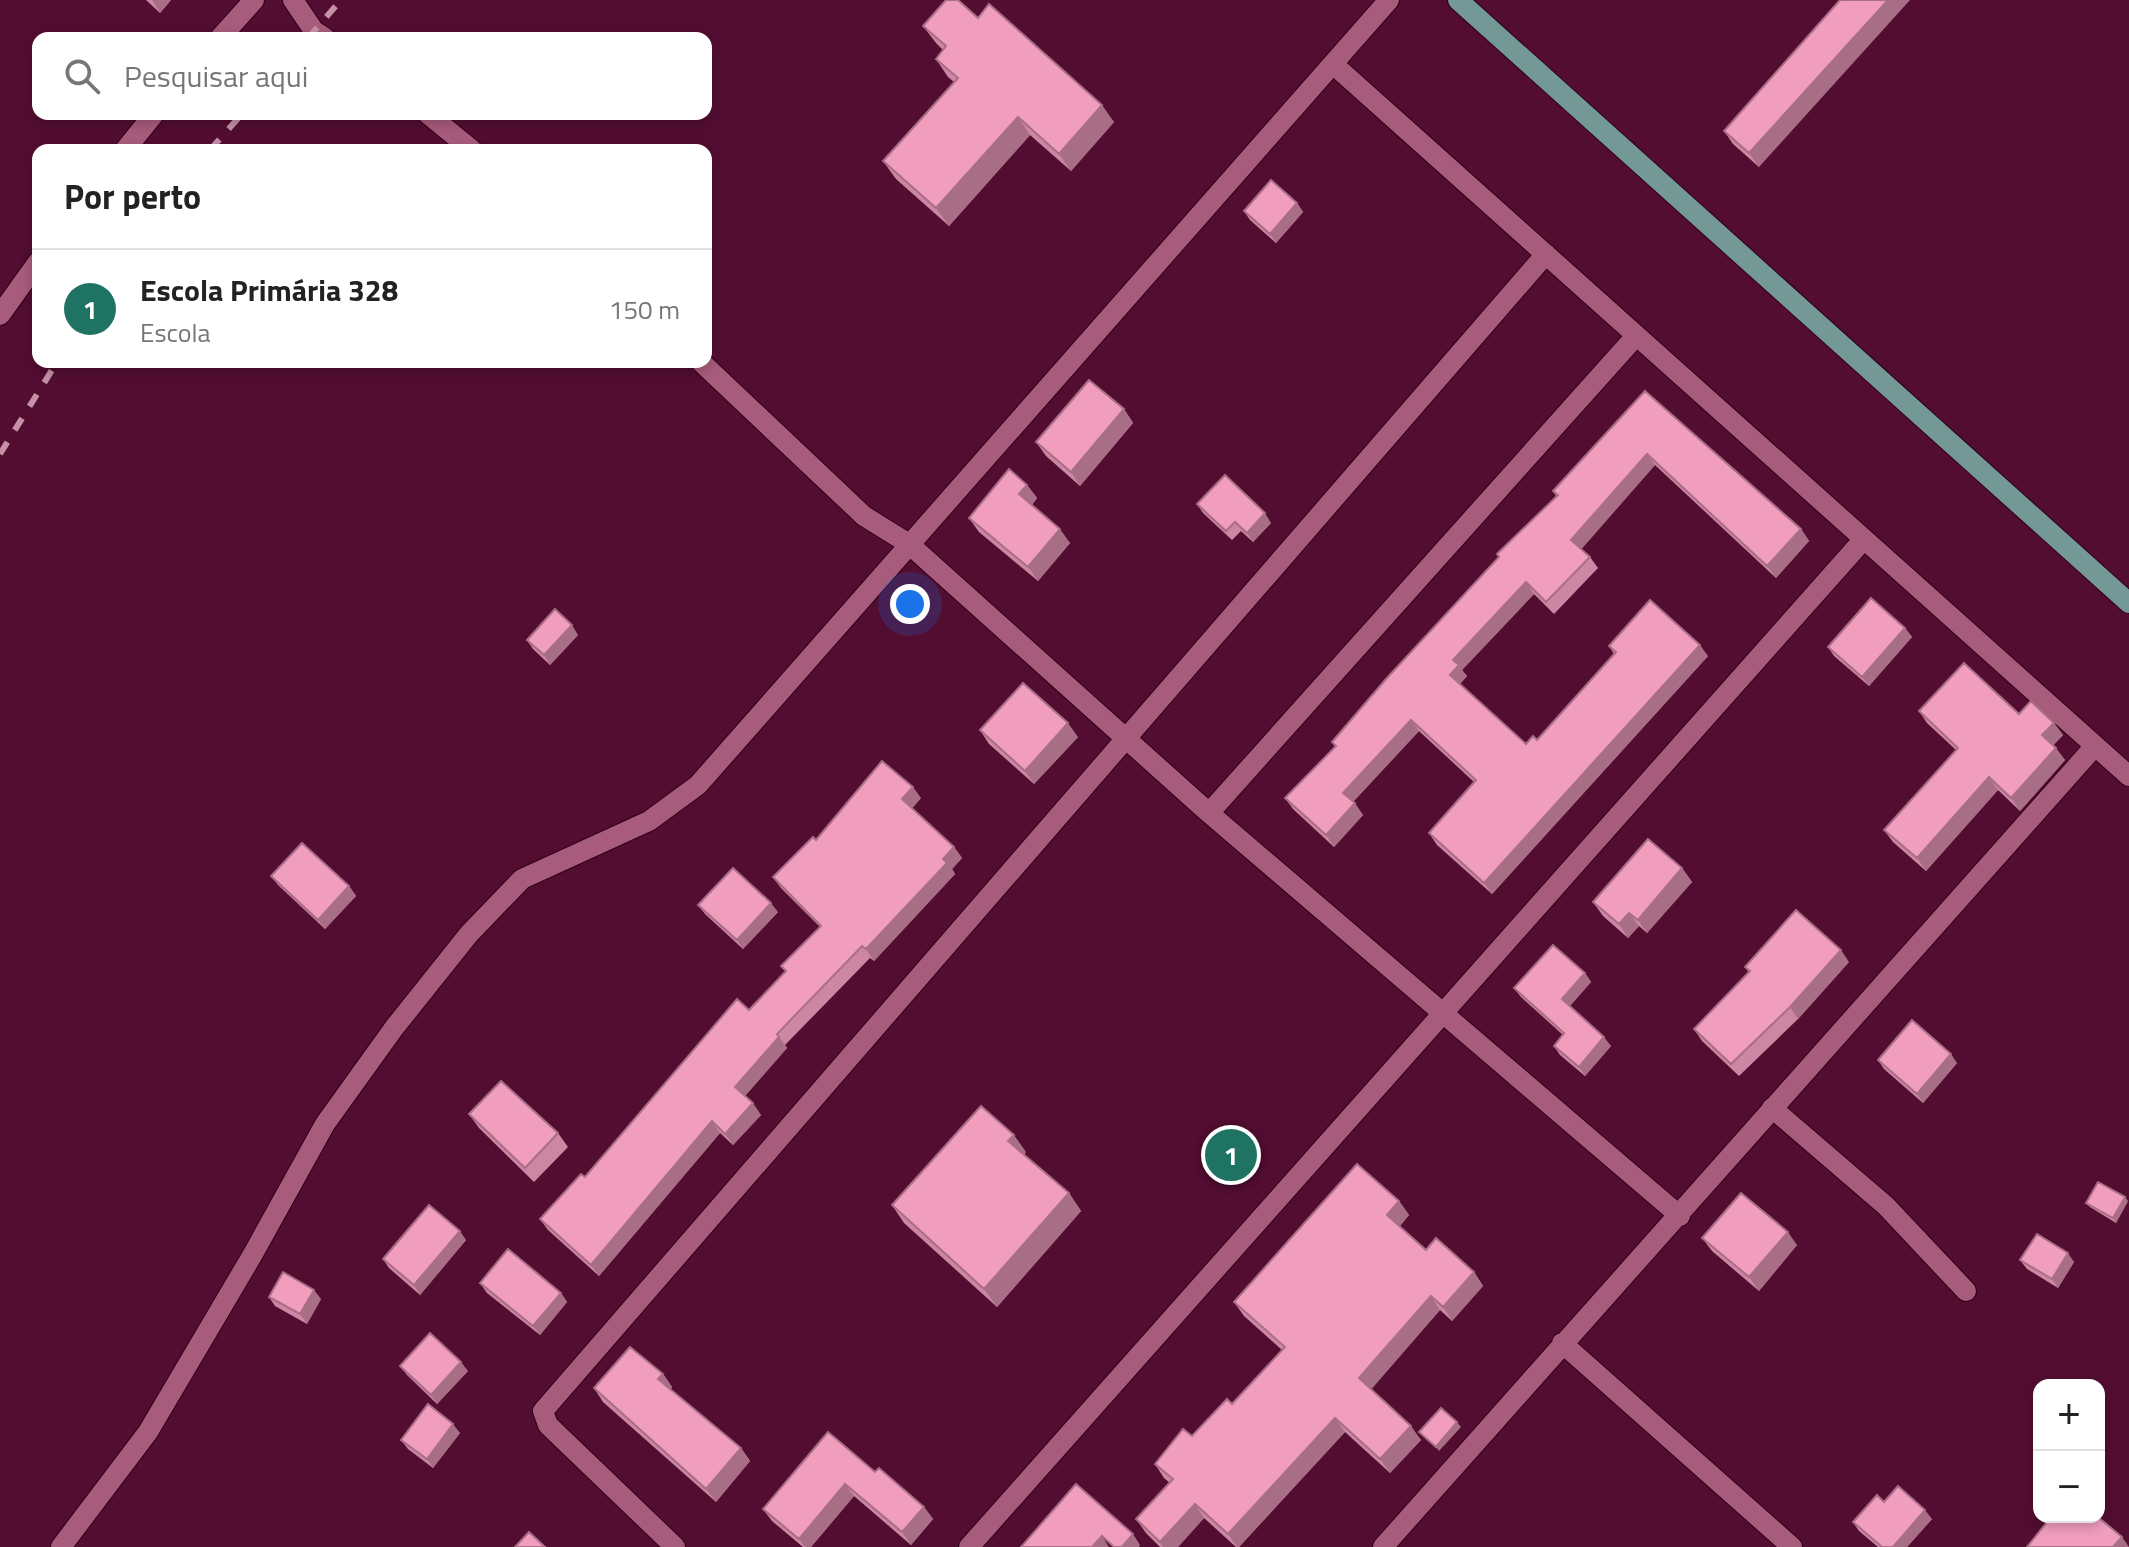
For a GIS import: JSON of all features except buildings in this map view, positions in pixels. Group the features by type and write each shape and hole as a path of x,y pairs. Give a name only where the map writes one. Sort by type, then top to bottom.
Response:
{"main road":[{"path":"1458,0 2129,603"}],"street":[{"path":"225,32 254,0"},
{"path":"293,0 316,32"},
{"path":"61,1547 148,1432 325,1124 394,1028 469,934 522,879 649,821 698,785 1389,0"},
{"path":"1333,64 2129,776"},
{"path":"130,144 149,120"},
{"path":"435,120 465,144"},
{"path":"675,1547 548,1425 543,1411 1546,254"},
{"path":"0,315 32,270"},
{"path":"1209,813 1636,336"},
{"path":"707,368 864,516 909,544 1209,813 1680,1216"},
{"path":"969,1547 1864,539"},
{"path":"1383,1547 2095,746"},
{"path":"1772,1108 1886,1206 1966,1291"},
{"path":"1562,1343 1792,1547"}],"railway":[{"path":"313,32 341,0"},
{"path":"215,144 237,120"},
{"path":"0,454 53,368"}],"place":[{"name":"Escola Primária 328","path":"1231,1155"}]}
